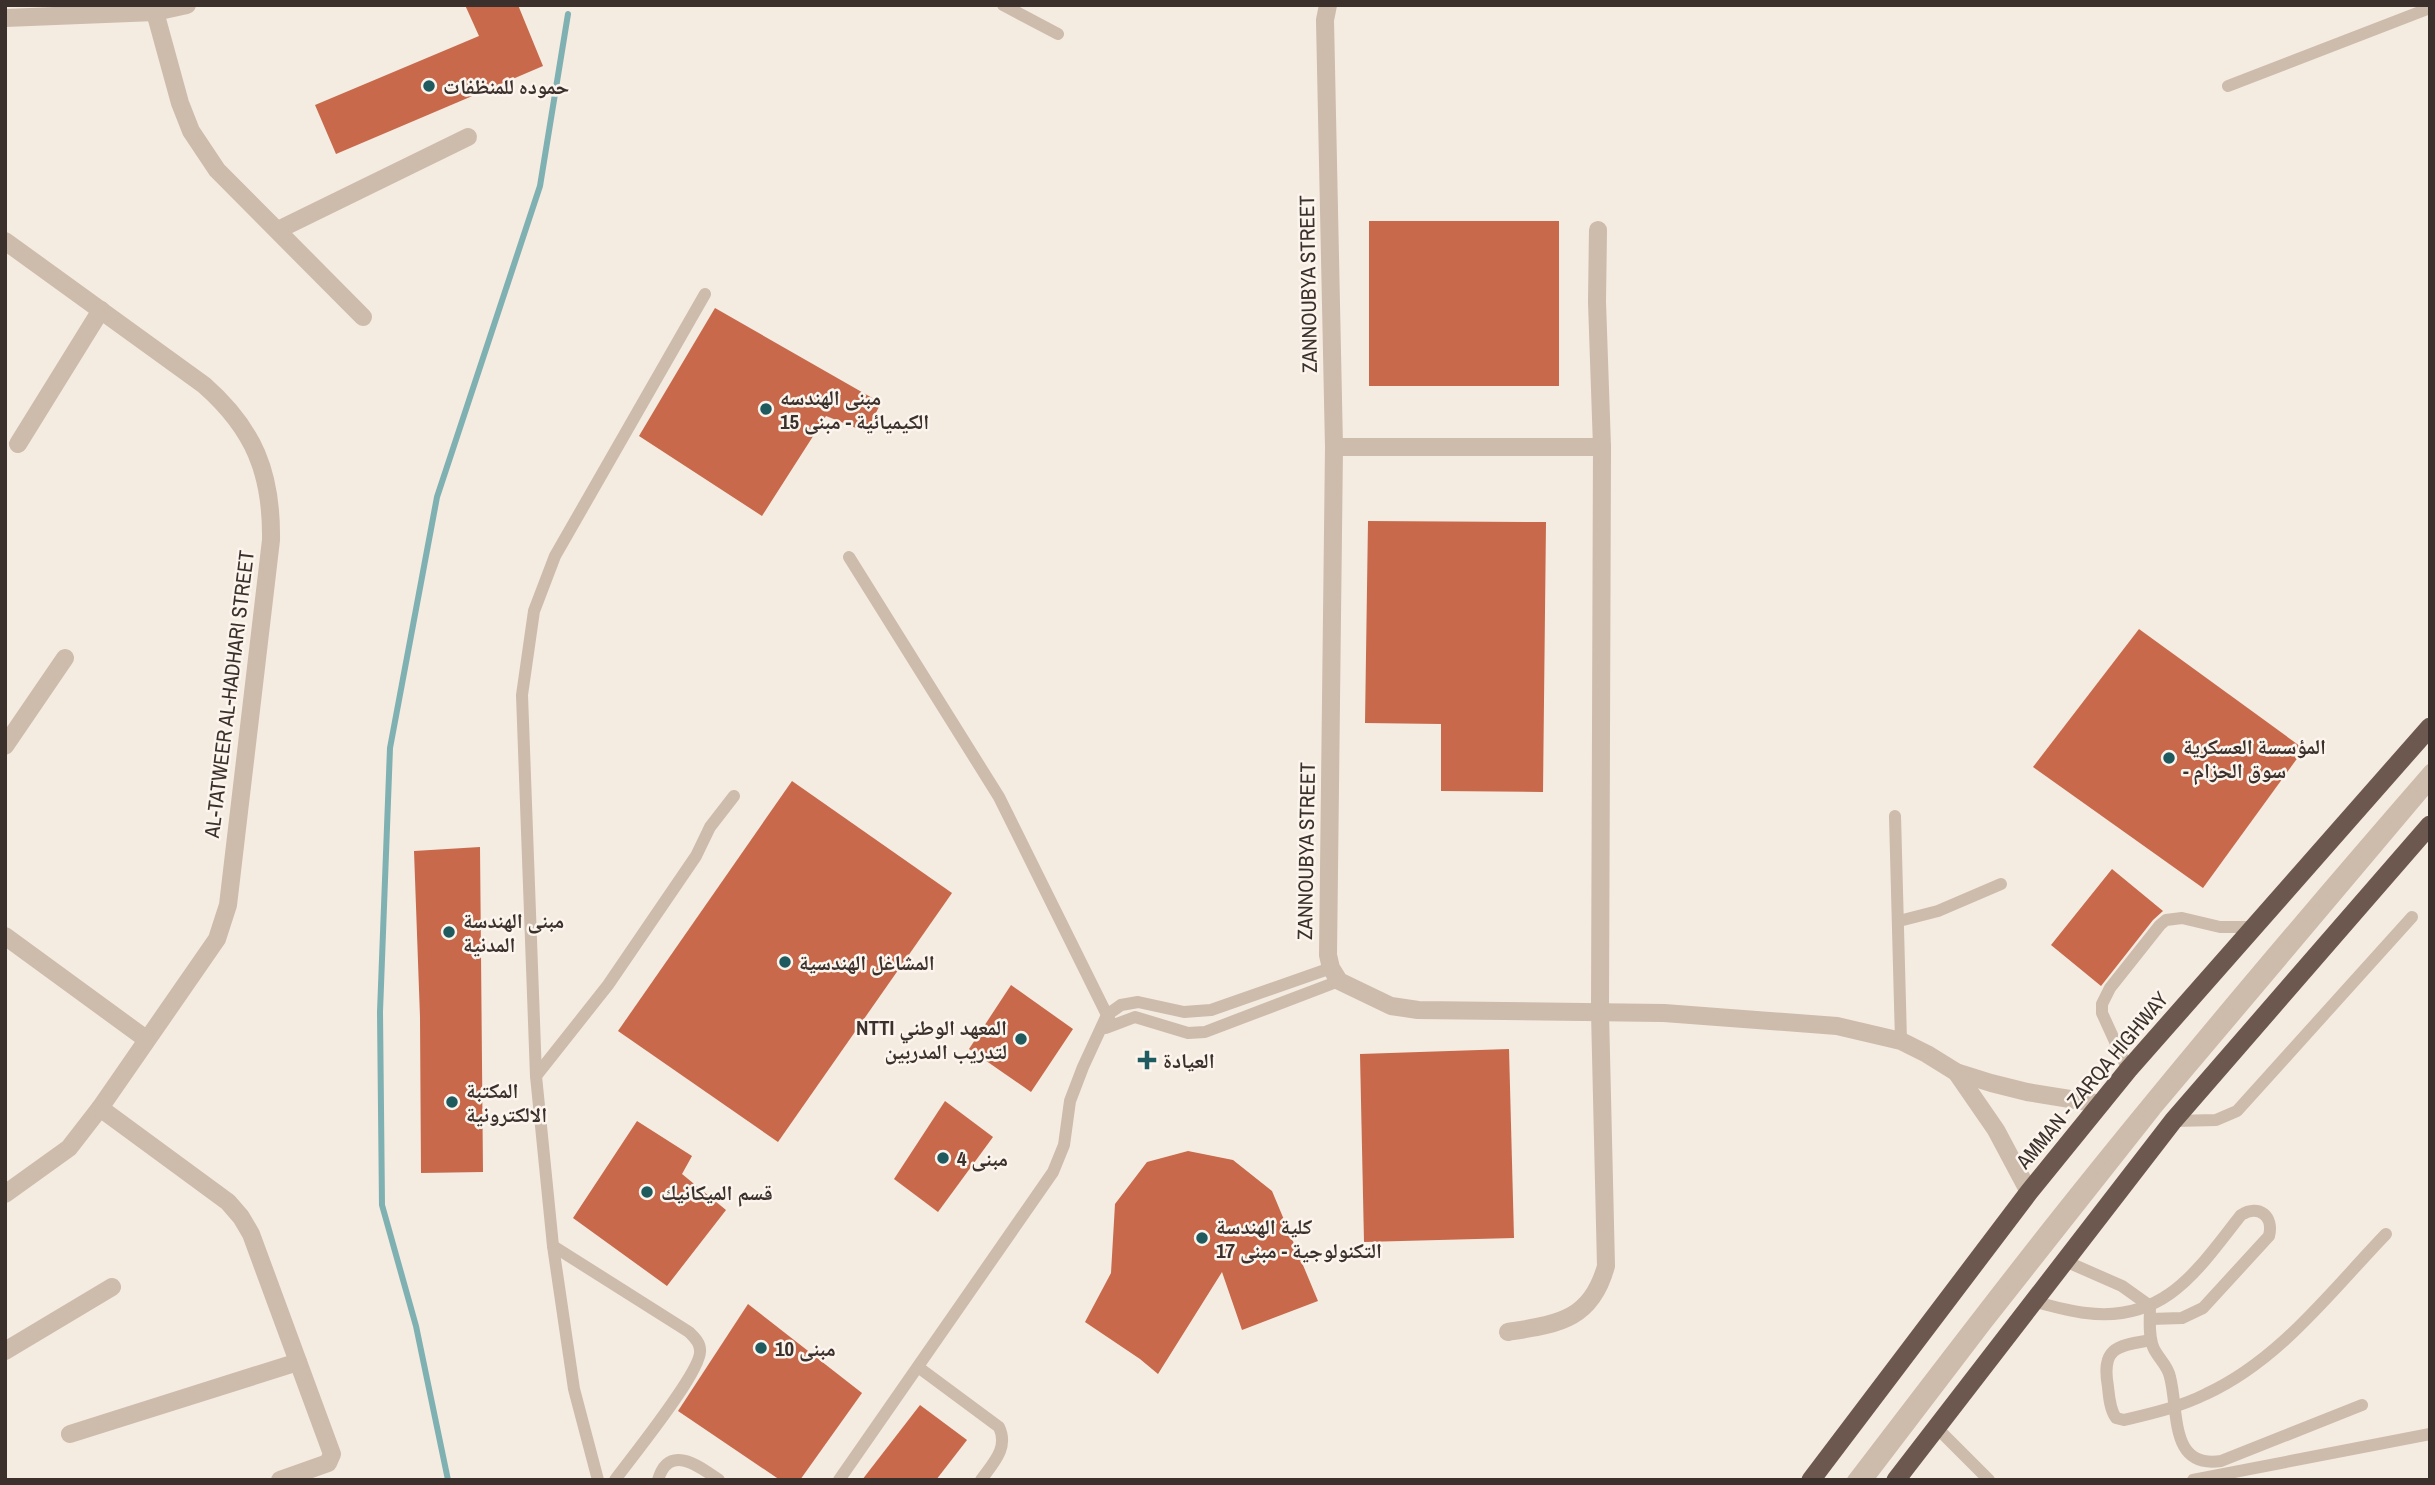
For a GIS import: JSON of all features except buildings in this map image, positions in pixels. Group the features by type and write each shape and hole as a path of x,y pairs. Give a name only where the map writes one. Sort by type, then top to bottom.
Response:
{"highway":[{"name":"AMMAN - ZARQA HIGHWAY","path":"1811,1480 2029,1192 2128,1070 2430,727"},
{"path":"1896,1480 2173,1121 2430,825"}],"street":[{"path":"5,18 155,12 187,5"},
{"name":"ZANNOUBYA STREET","path":"1325,10 1334,447 1328,955 1335,975"},
{"path":"155,12 180,103 191,131 217,170 363,317"},
{"path":"278,230 468,137"},
{"path":"1508,1332 1554,1325 1569,1319 1594,1297 1604,1275 1606,1250 1600,1012 1602,447 1597,302 1598,230"},
{"name":"AL-TATWEER AL-HADHARI STREET","path":"5,241 204,385 225,404 242,426 256,453 267,480 271,509 271,540 225,916 217,939 100,1108 69,1148 5,1194"},
{"path":"18,444 101,310"},
{"path":"1334,447 1602,447"},
{"path":"5,746 65,658"},
{"path":"5,936 146,1039"},
{"path":"1335,975 1391,1006 1418,1010 1664,1013 1837,1026 1901,1041 1956,1072 2027,1092 2101,1104"},
{"path":"1956,1072 1996,1130 2029,1192"},
{"path":"100,1108 228,1202 251,1234 330,1446 332,1459 323,1465 280,1480"},
{"path":"5,1351 112,1287"},
{"path":"70,1434 298,1362"}],"lane":[{"path":"1003,5 1058,34"},
{"path":"2228,86 2430,8"},
{"path":"598,1480 574,1389 552,1246 536,1076 522,695 534,611 555,556 705,294"},
{"path":"849,557 999,797 1110,1020"},
{"path":"1853,1480 2137,1116 2430,769"},
{"path":"1867,1480 2155,1110 2430,784"},
{"path":"536,1076 608,985 696,856 710,827 734,796"},
{"path":"1895,816 1901,1041"},
{"path":"1899,921 1938,911 2001,884"},
{"path":"2173,1121 2216,1120 2237,1111 2412,917"},
{"path":"2128,1070 2102,1013 2102,1004 2110,988 2160,925 2174,918 2220,927 2252,927"},
{"path":"839,1480 1053,1172 1064,1145 1070,1101 1099,1031 1121,1005 1138,1002 1194,1013 1335,975"},
{"path":"1110,1020 1135,1017 1188,1033 1198,1033 1234,1022 1335,975"},
{"path":"1228,1006 1234,1022"},
{"path":"1194,1013 1198,1033"},
{"path":"2033,1301 2102,1315 2150,1312 2182,1318 2203,1308 2269,1236 2270,1220 2265,1213 2249,1210 2241,1214 2182,1287 2150,1312"},
{"path":"2151,1340 2119,1347 2109,1355 2105,1367 2112,1412 2116,1418 2124,1420 2175,1408 2225,1385 2262,1361 2386,1234"},
{"path":"552,1246 689,1332 697,1340 701,1350 692,1374 615,1480"},
{"path":"2065,1261 2122,1286 2150,1312 2151,1340 2155,1352 2169,1371 2178,1432 2183,1447 2194,1457 2212,1463 2221,1461 2362,1405"},
{"path":"918,1367 999,1427 1002,1448 981,1480"},
{"path":"1936,1427 1989,1480"},
{"path":"2193,1480 2430,1434"},
{"path":"658,1480 664,1467 684,1460 697,1465 719,1480"}],"waterway":[{"path":"448,1480 416,1326 382,1205 380,1012 390,748 437,497 540,186 568,14"}],"place":[{"name":"حموده للمنظفات","path":"429,86"},
{"name":"مبنى الهندسه الكيميائية - مبنى 15","path":"766,409"},
{"name":"المؤسسة العسكرية - سوق الحزام","path":"2169,758"},
{"name":"مبنى الهندسة المدنية","path":"449,932"},
{"name":"المشاغل الهندسية","path":"785,962"},
{"name":"NTTI المعهد الوطني لتدريب المدربين","path":"1021,1039"},
{"name":"العيادة","path":"1147,1060"},
{"name":"المكتبة الالكترونية","path":"452,1102"},
{"name":"مبنى 4","path":"943,1158"},
{"name":"قسم الميكانيك","path":"647,1192"},
{"name":"كلية الهندسة التكنولوجية - مبنى 17","path":"1202,1238"},
{"name":"مبنى 10","path":"761,1348"}]}
